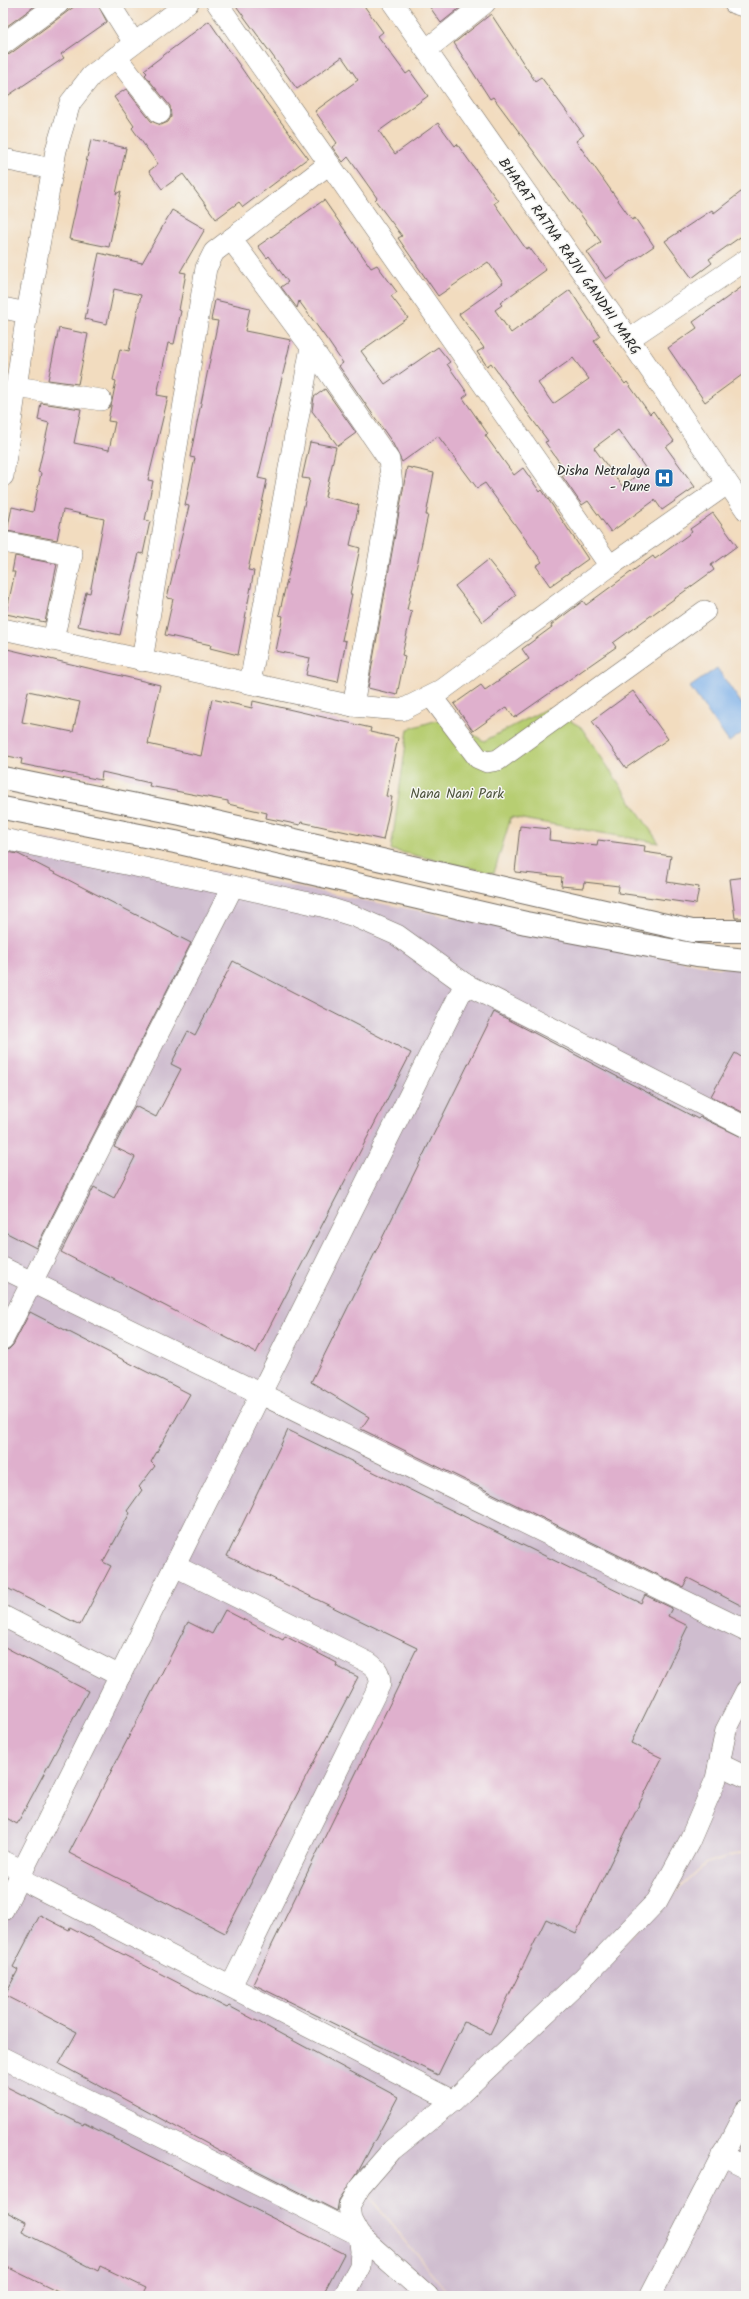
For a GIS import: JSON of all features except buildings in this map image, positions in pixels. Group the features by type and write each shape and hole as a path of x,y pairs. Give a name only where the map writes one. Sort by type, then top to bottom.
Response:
{"main road":[{"path":"3,778 181,814 692,931 746,931"},
{"path":"3,808 183,844 526,922 697,955 746,960"}],"street":[{"path":"3,44 60,3"},
{"path":"108,3 134,43"},
{"path":"3,476 27,313 56,150 70,103 91,76 188,3"},
{"path":"217,3 610,566"},
{"name":"BHARAT RATNA RAJIV GANDHI MARG","path":"393,3 629,339 746,510"},
{"path":"426,50 485,3"},
{"path":"734,3 746,7"},
{"path":"116,57 160,113"},
{"path":"3,159 53,169"},
{"path":"142,661 206,268 214,252 329,164"},
{"path":"231,239 311,347 389,460 392,474 392,484 353,706"},
{"path":"629,339 746,260"},
{"path":"3,308 27,313"},
{"path":"250,683 311,347"},
{"path":"16,387 101,400"},
{"path":"3,629 142,661 353,706 402,710 431,696 610,566 727,484"},
{"path":"3,542 72,555 53,640"},
{"path":"431,696 478,758 487,762 498,760 705,612"},
{"path":"3,839 233,886 322,906 354,916 397,935 465,984 746,1127"},
{"path":"3,1339 233,886"},
{"path":"3,1910 465,984"},
{"path":"3,1268 262,1393 746,1631"},
{"path":"175,1566 369,1663 376,1668 380,1676 380,1684 231,1986"},
{"path":"3,1616 120,1676"},
{"path":"344,2296 360,2266 361,2252 359,2236 351,2220 349,2206 360,2187 392,2150 453,2101 582,1979 657,1901 689,1842 716,1779 726,1730 746,1691"},
{"path":"719,1764 746,1777"},
{"path":"3,1861 21,1875 453,2101"},
{"path":"3,2058 359,2236 428,2296"},
{"path":"650,2296 746,2110"},
{"path":"722,2155 746,2167"}],"shaded area":[{"path":"3,831 718,968 746,967 746,1850 705,1863 360,2187 450,2296 3,2296"},
{"path":"746,1852 746,2296 451,2296 363,2188 706,1864"}],"green space":[{"name":"Nana Nani Park","path":"548,708 581,727 659,843 511,817 494,873 391,850 408,729 444,718 484,741"}],"water":[{"path":"717,668 746,710 746,730 729,742 690,687"}],"place":[{"name":"Disha Netralaya - Pune","path":"664,478"}]}
